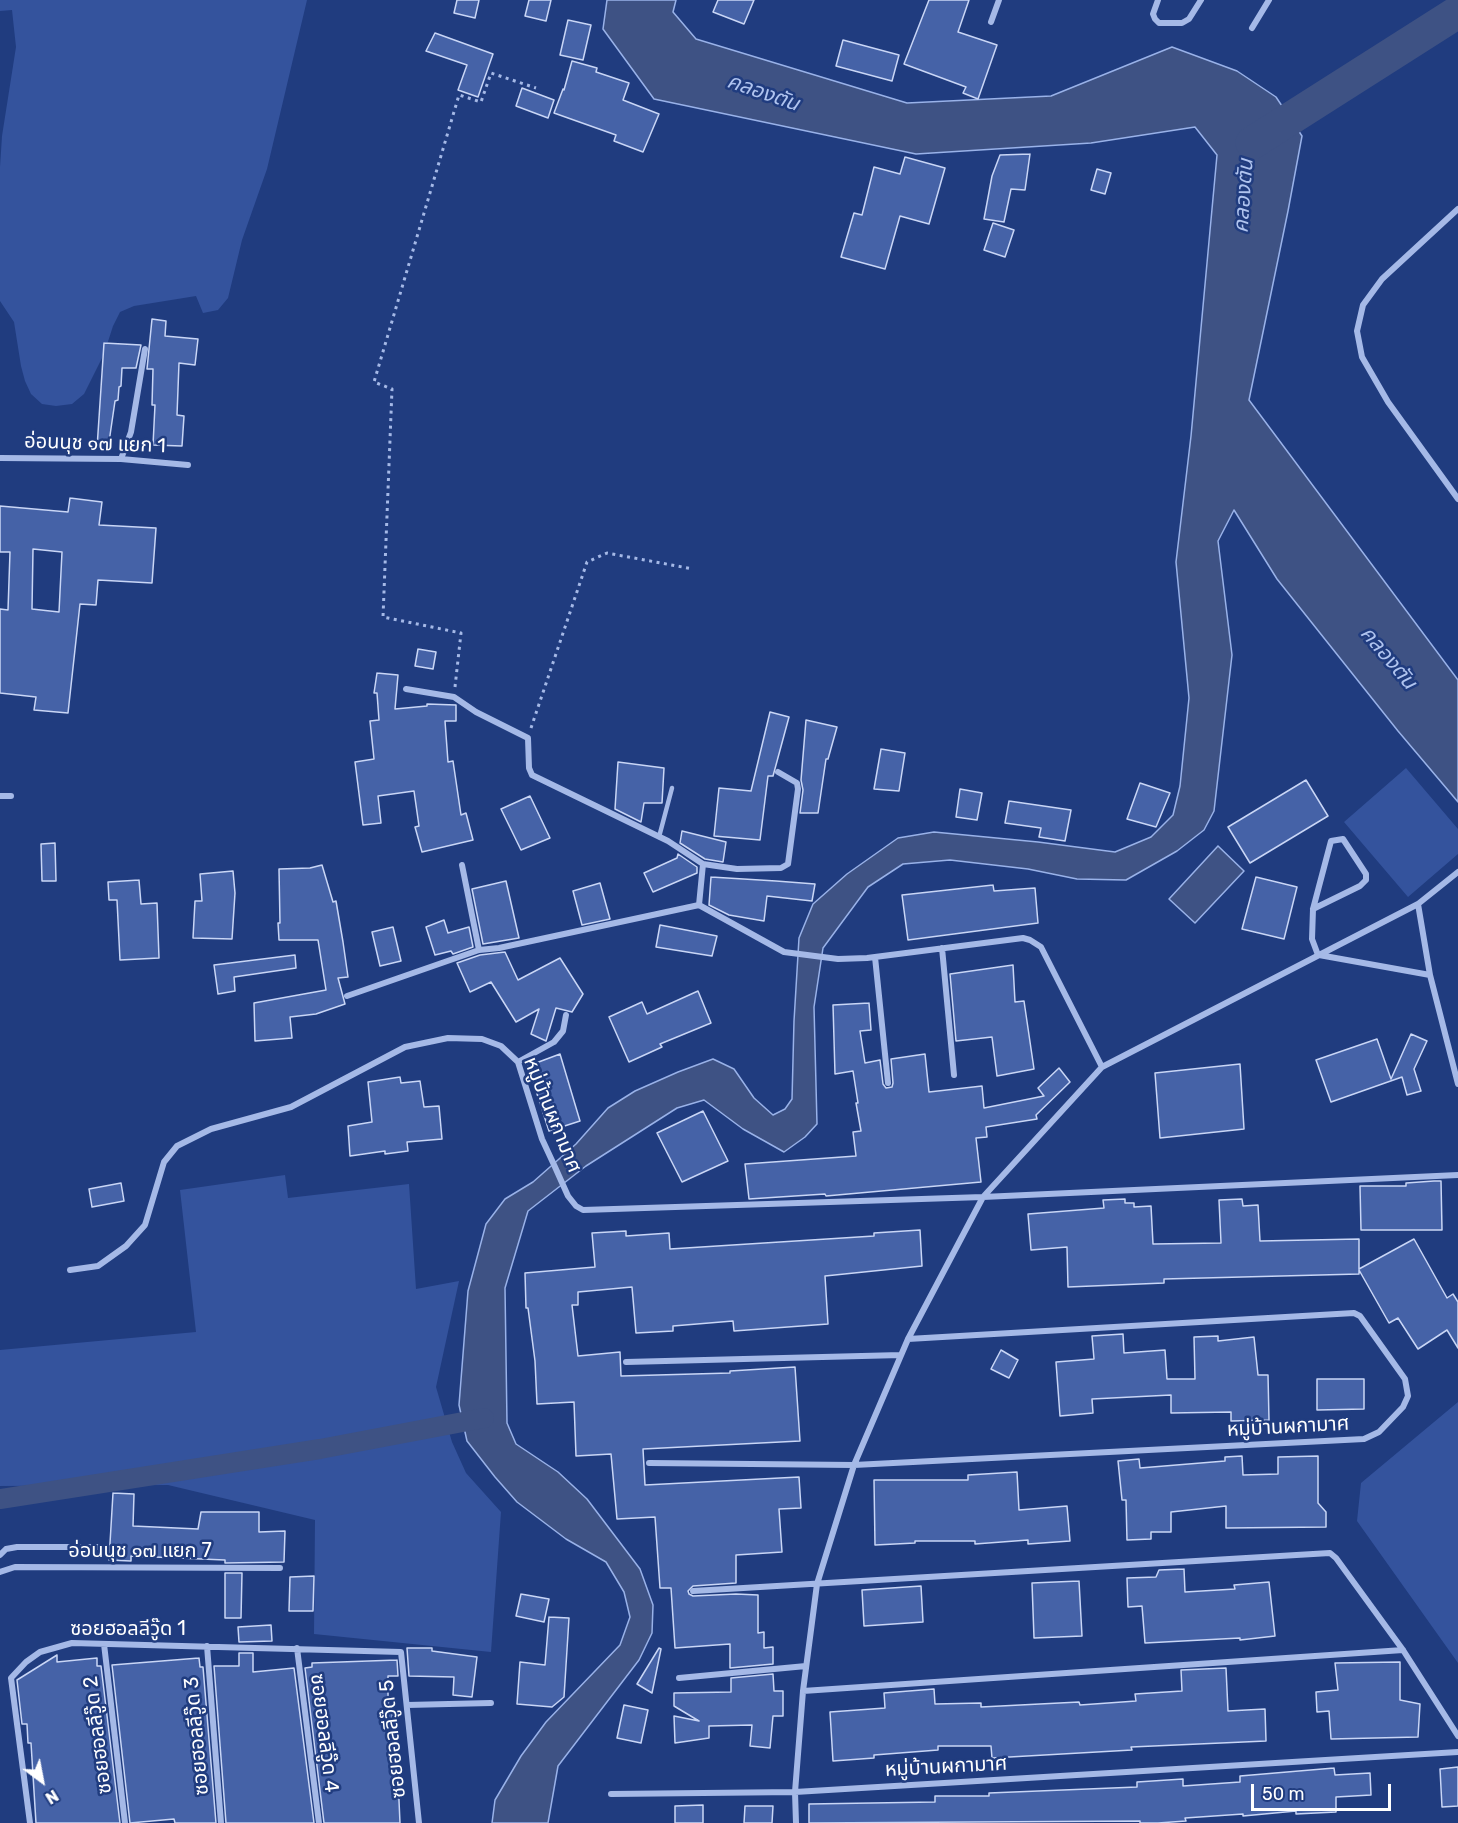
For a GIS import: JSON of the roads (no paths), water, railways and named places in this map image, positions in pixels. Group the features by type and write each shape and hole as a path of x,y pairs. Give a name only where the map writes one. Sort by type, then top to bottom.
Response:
{"street":[{"path":"991,22 999,0"},
{"path":"1158,0 1153,14 1159,23 1182,23 1189,19 1201,0"},
{"path":"1252,28 1269,0"},
{"path":"1458,209 1382,279 1363,305 1357,331 1362,357 1388,402 1458,499"},
{"path":"121,459 131,432 145,349"},
{"name":"อ่อนนุช ๑๗ แยก 1","path":"0,458 121,459 188,465"},
{"path":"406,689 454,697 476,712 528,738 529,768 532,775 659,837 703,864 737,869 782,868 788,864 798,789 797,783 778,772"},
{"path":"0,796 11,796"},
{"path":"1313,909 1360,886 1366,880 1366,874 1343,839 1331,841 1313,909 1312,939 1318,955"},
{"path":"699,904 703,864"},
{"path":"462,865 479,950"},
{"path":"796,1823 795,1792 803,1691 818,1584 854,1465 908,1339 983,1197 1102,1066 1418,904 1458,872"},
{"path":"347,996 479,950 500,948 699,904 784,952 838,959 875,957 1023,938 1039,944 1102,1066"},
{"path":"1418,904 1430,975 1458,1084"},
{"path":"942,948 954,1075"},
{"path":"1318,955 1430,975"},
{"path":"875,957 888,1083"},
{"path":"518,1062 554,1042 562,1031 566,1015"},
{"name":"หมู่บ้านผกามาศ","path":"70,1270 98,1266 126,1246 145,1225 164,1162 177,1146 211,1129 291,1107 405,1047 448,1038 482,1039 501,1046 518,1062 542,1139 568,1196 576,1206 583,1210 983,1197 1458,1175"},
{"name":"หมู่บ้านผกามาศ","path":"854,1465 1364,1439 1379,1432 1403,1407 1408,1396 1405,1379 1360,1316 1354,1312 908,1339"},
{"path":"626,1362 901,1355"},
{"path":"649,1463 854,1465"},
{"path":"0,1555 6,1550 17,1547 103,1547"},
{"path":"693,1591 1330,1552 1403,1650 1458,1736"},
{"name":"อ่อนนุช ๑๗ แยก 7","path":"0,1572 15,1567 280,1568"},
{"name":"ซอยฮอลลีวู๊ด 1","path":"30,1823 11,1678 26,1662 40,1652 72,1643 401,1652"},
{"name":"ซอยฮอลลีวู๊ด 2","path":"104,1644 124,1823"},
{"name":"ซอยฮอลลีวู๊ด 3","path":"207,1646 221,1823"},
{"name":"ซอยฮอลลีวู๊ด 4","path":"297,1648 319,1823"},
{"path":"803,1691 1403,1650"},
{"name":"ซอยฮอลลีวู๊ด 5","path":"401,1652 419,1823"},
{"path":"679,1678 806,1666"},
{"path":"407,1706 490,1703"},
{"name":"หมู่บ้านผกามาศ","path":"611,1794 795,1792 1458,1752"}],"lane":[{"path":"659,837 672,788"}],"water":[{"name":"คลองตัน","path":"607,0 676,0 673,12 696,39 907,103 1051,96 1172,47 1237,71 1276,97 1302,136 1249,400 1458,680 1458,802 1398,731 1277,579 1234,510 1218,541 1232,655 1214,811 1204,830 1177,851 1126,880 1077,879 1028,869 950,860 903,864 868,887 823,948 814,1007 817,1124 805,1137 784,1152 743,1129 704,1100 677,1108 586,1166 528,1211 505,1288 507,1423 516,1444 558,1472 587,1499 640,1569 653,1605 652,1633 639,1660 558,1766 548,1823 492,1823 495,1800 521,1756 546,1722 620,1645 630,1617 624,1592 606,1562 566,1539 517,1502 467,1441 459,1405 468,1291 486,1224 505,1199 533,1182 576,1144 608,1108 635,1091 678,1072 713,1059 734,1069 754,1098 773,1115 785,1109 792,1099 799,938 813,904 847,874 898,838 934,832 1115,852 1151,837 1173,815 1180,786 1189,698 1176,562 1191,436 1217,155 1195,127 1091,143 916,154 654,99 603,29"},
{"path":"1218,846 1244,871 1195,923 1169,899"}],"waterway":[{"path":"1252,143 1458,12"},
{"path":"0,1499 320,1449 484,1418"}]}
